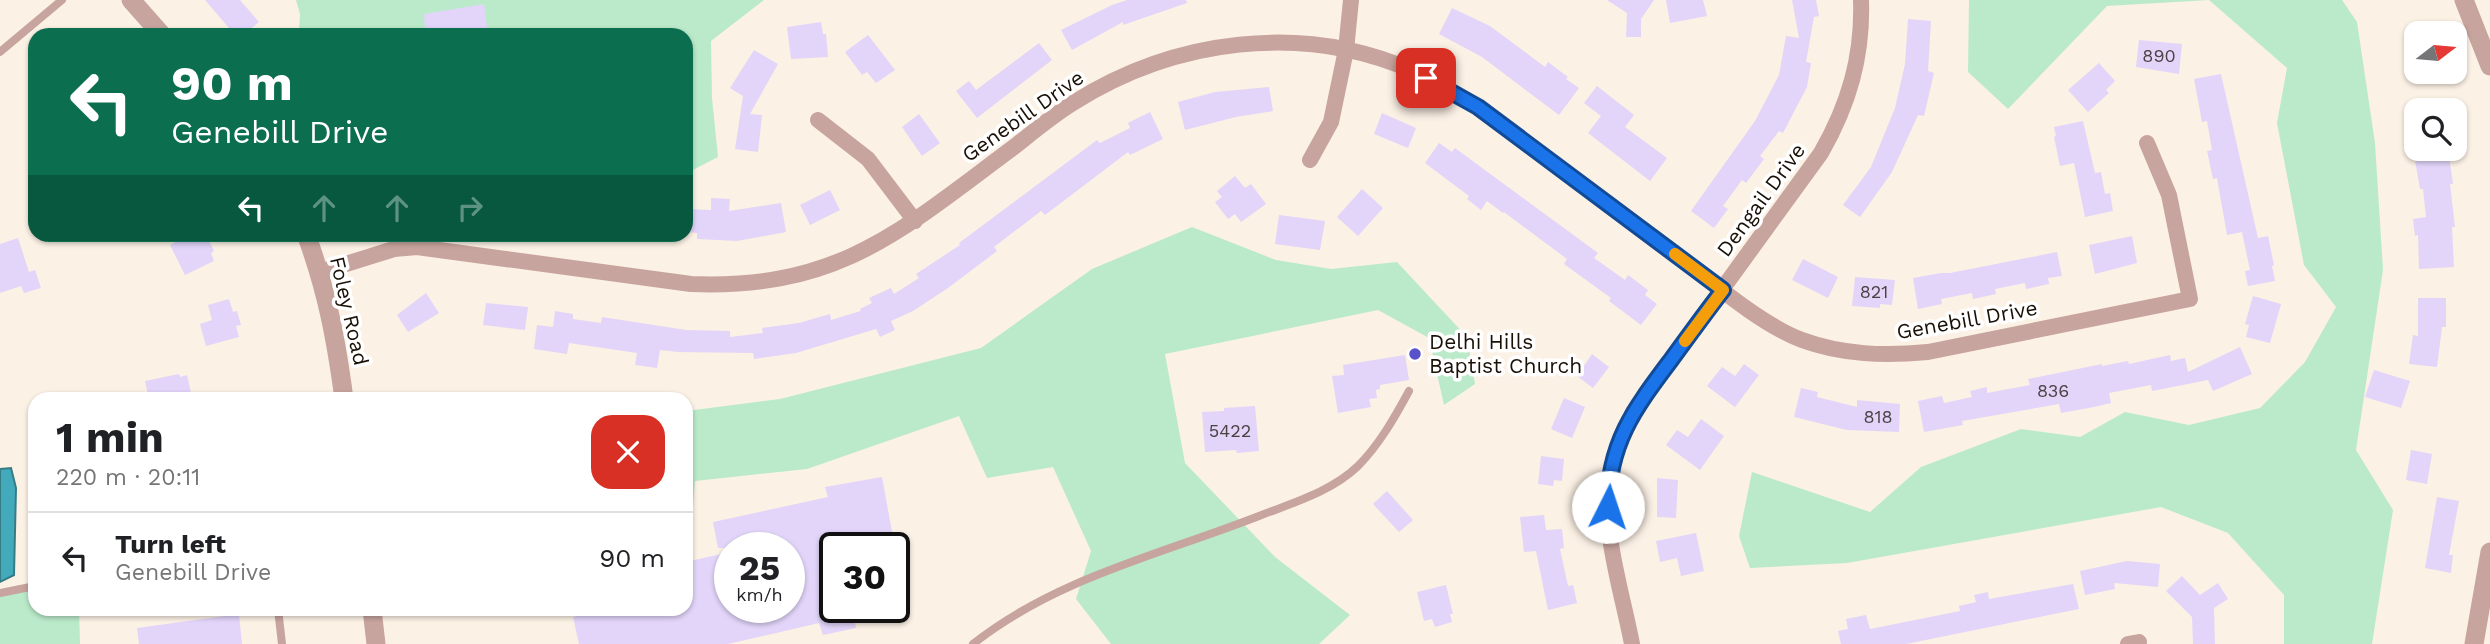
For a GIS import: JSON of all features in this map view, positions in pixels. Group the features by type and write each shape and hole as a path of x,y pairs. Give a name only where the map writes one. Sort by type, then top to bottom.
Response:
{"street":[{"path":"131,0 156,28"},
{"path":"1310,160 1331,122 1346,50 1351,0"},
{"name":"Dengail Drive","path":"1632,644 1608,524 1608,490 1619,440 1633,412 1821,153 1838,123 1858,58 1862,23 1861,0"},
{"path":"2464,0 2484,32 2490,66"},
{"name":"Genebill Drive","path":"320,272 394,249 417,247 691,284 725,286 792,277 846,260 894,236 1071,104 1138,68 1178,55 1220,46 1296,43 1346,50 1411,70 1442,85 1478,107 1779,329 1802,340 1859,353 1894,355 1928,352 2190,299 2169,195 2147,143"},
{"path":"818,120 868,159 915,221"},
{"name":"Foley Road","path":"309,242 320,272 334,329 343,392"},
{"path":"2474,644 2490,552"},
{"path":"373,616 376,644"}],"lane":[{"path":"29,28 62,0"},
{"path":"0,52 28,29"},
{"path":"973,644 994,628 1085,578 1226,529 1332,485 1357,466 1393,420 1409,391"},
{"path":"0,593 28,587"},
{"path":"279,616 282,644"}],"green space":[{"path":"296,0 764,0 711,41 712,98 718,157 693,170 693,28 299,28 300,14"},
{"path":"1969,0 2209,0 2107,6 2008,109 1968,72"},
{"path":"2209,0 2342,0 2357,22 2375,143 2383,270 2356,450 2393,510 2372,644 2284,644 2284,595 2228,533 2161,507 1847,563 1750,568 1739,536 1752,472 1870,512 1921,467 2021,429 2080,437 2125,412 2189,425 2260,408 2305,362 2336,307 2304,265 2277,123 2287,68"},
{"path":"1192,227 1276,260 1331,269 1397,262 1467,337 1475,384 1444,405 1429,338 1378,310 1165,354 1185,463 1275,557 1350,615 1319,644 1111,644 1076,599 1091,551 1053,467 987,478 959,416 807,469 695,481 693,506 693,410 780,399 981,348 1092,269"},
{"path":"28,587 28,616 79,616 80,644 0,644 0,593"}],"water":[{"path":"11,468 16,488 14,575 0,582 0,469"}],"building":[{"path":"205,0 240,0 259,22 252,28 229,28"},
{"path":"1127,0 1186,0 1187,3 1123,25 1123,22 1072,50 1061,30"},
{"path":"1607,0 1654,0 1641,19 1641,37 1626,37 1627,13"},
{"path":"1666,0 1703,0 1707,16 1670,23"},
{"path":"1792,0 1816,0 1819,16 1814,17 1806,62 1811,63 1807,87 1783,133 1779,131 1760,156 1764,159 1746,183 1742,180 1723,206 1728,209 1714,228 1691,211 1755,121 1779,75 1786,36 1799,38"},
{"path":"484,4 487,28 425,28 424,14"},
{"path":"1452,8 1490,26 1545,67 1548,62 1579,88 1559,115 1482,57 1439,34"},
{"path":"1908,19 1931,21 1928,71 1934,73 1924,116 1918,115 1892,172 1860,217 1843,205 1871,167 1895,108 1905,64"},
{"path":"821,22 823,34 826,34 828,57 791,59 787,27"},
{"path":"868,35 895,70 876,83 867,72 862,75 845,52"},
{"path":"2139,40 2182,44 2179,74 2136,67"},
{"path":"1039,43 1052,60 977,118 956,91 969,81 976,90"},
{"path":"754,50 778,64 750,114 762,115 758,152 735,149 743,96 730,88"},
{"path":"2099,63 2115,81 2106,90 2109,93 2088,112 2068,90"},
{"path":"2221,74 2258,238 2268,236 2275,281 2248,286 2245,271 2250,270 2242,232 2227,235 2217,178 2213,179 2207,151 2212,150 2207,121 2202,122 2194,79"},
{"path":"1597,86 1634,115 1625,127 1667,158 1650,181 1588,133 1601,116 1584,103"},
{"path":"1269,87 1273,111 1185,130 1178,102 1215,92"},
{"path":"1150,112 1163,139 1130,155 1128,152 1045,215 1041,211 994,247 997,251 948,288 913,311 891,321 895,330 880,337 876,329 796,353 754,359 753,353 660,350 657,368 635,365 637,353 569,343 567,354 534,349 537,325 553,327 555,311 573,314 573,319 601,323 602,317 686,330 730,331 730,337 763,333 762,328 799,323 830,314 831,320 861,311 860,309 872,303 869,298 891,288 894,294 919,278 916,274 960,245 959,243 1097,140 1100,143 1130,128 1128,123"},
{"path":"1382,113 1416,128 1408,148 1374,134"},
{"path":"919,114 940,143 922,156 902,127"},
{"path":"2083,121 2095,173 2101,172 2105,194 2110,193 2113,211 2085,217 2074,163 2060,166 2054,137 2054,127"},
{"path":"1439,143 1452,152 1455,148 1598,253 1594,258 1625,280 1628,275 1648,290 1645,295 1657,304 1641,325 1609,301 1611,298 1564,264 1567,259 1487,201 1481,210 1467,199 1469,196 1425,163"},
{"path":"2415,161 2450,161 2455,227 2452,227 2454,267 2419,269 2418,235 2415,236 2413,219 2426,217 2423,189 2420,189"},
{"path":"1235,176 1245,188 1251,184 1266,204 1241,222 1235,214 1228,219 1215,202 1222,197 1217,191"},
{"path":"1362,189 1383,208 1358,236 1337,217"},
{"path":"830,190 840,210 810,225 800,205"},
{"path":"711,198 730,199 729,211 781,203 786,232 737,241 697,239 697,233 693,233 693,209 711,210"},
{"path":"1279,215 1325,221 1320,250 1275,244"},
{"path":"2132,236 2137,263 2095,274 2089,245"},
{"path":"18,238 29,272 35,270 41,288 24,293 21,286 0,293 0,244"},
{"path":"176,242 210,242 214,251 211,253 214,261 185,275 170,245"},
{"path":"2057,252 2062,276 2048,278 2049,284 2026,289 2025,283 1995,289 1996,294 1973,299 1972,293 1941,299 1942,304 1918,309 1913,278"},
{"path":"1803,259 1838,277 1828,298 1792,280"},
{"path":"1855,277 1895,280 1892,305 1880,304 1880,308 1852,306"},
{"path":"426,293 439,313 408,332 397,315"},
{"path":"2253,296 2281,304 2270,343 2246,337 2249,325 2245,324"},
{"path":"2418,298 2446,298 2446,327 2442,327 2437,367 2409,364 2413,335 2418,336"},
{"path":"229,299 233,312 237,311 241,325 236,326 239,337 206,346 200,324 212,320 208,305"},
{"path":"486,303 528,307 525,330 483,325"},
{"path":"2240,347 2252,374 2213,391 2208,380 2152,391 2151,385 2109,393 2111,403 2094,407 2061,413 2059,404 1962,421 1963,425 1924,432 1918,401 1942,396 1944,403 1972,397 1970,391 1987,387 1987,393 2030,385 2028,379 2102,364 2128,361 2129,364 2170,355 2171,361 2185,358 2188,372"},
{"path":"1592,354 1609,367 1593,388 1577,376"},
{"path":"1405,355 1409,380 1380,385 1380,389 1376,390 1377,398 1369,399 1371,407 1338,413 1332,376 1344,375 1343,365"},
{"path":"1744,364 1759,375 1735,407 1707,386 1722,367 1735,376"},
{"path":"2374,370 2410,381 2401,408 2365,397"},
{"path":"179,374 180,377 187,375 191,392 147,392 145,381"},
{"path":"1801,388 1818,392 1817,397 1857,407 1857,400 1900,404 1899,432 1847,430 1794,417"},
{"path":"1564,398 1585,407 1572,438 1551,429"},
{"path":"1255,406 1259,451 1205,452 1202,412"},
{"path":"1701,419 1724,436 1700,470 1666,445 1677,430 1688,437"},
{"path":"2411,450 2432,454 2427,484 2406,480"},
{"path":"1541,456 1564,459 1562,481 1554,480 1553,486 1538,484"},
{"path":"882,477 892,532 819,532 819,623 728,644 579,644 573,617 576,616 693,616 693,560 714,556 714,623 805,623 805,532 715,532 713,522 828,497 825,487"},
{"path":"1657,478 1678,480 1676,518 1657,517"},
{"path":"1387,491 1413,520 1399,532 1373,504"},
{"path":"2437,497 2459,501 2449,555 2453,555 2451,573 2425,568"},
{"path":"1544,515 1546,530 1562,529 1564,548 1560,549 1568,586 1573,585 1577,603 1548,610 1536,551 1524,552 1520,517"},
{"path":"1696,533 1704,571 1681,576 1677,558 1660,562 1656,541"},
{"path":"2127,561 2160,564 2158,587 2114,583 2115,589 2085,595 2080,571"},
{"path":"2182,576 2200,595 2218,583 2228,599 2214,608 2215,644 2193,644 2192,617 2166,591"},
{"path":"2073,584 2079,609 1906,644 1841,644 1838,631 1848,629 1846,619 1866,615 1870,629 1960,611 1959,606 1976,602 1974,595 1988,592 1989,599"},
{"path":"1446,585 1453,614 1450,614 1452,622 1435,627 1432,619 1424,621 1417,592"},
{"path":"239,616 242,644 139,644 137,628"},
{"path":"819,623 855,623 856,628 823,635"}],"slow traffic":[{"path":"1675,254 1723,290 1685,341"}],"place":[{"name":"Delhi Hills Baptist Church","path":"1415,354"}],"route":[{"path":"1426,78 1478,107 1723,290 1633,412 1619,440 1612,465 1608,507"}]}
